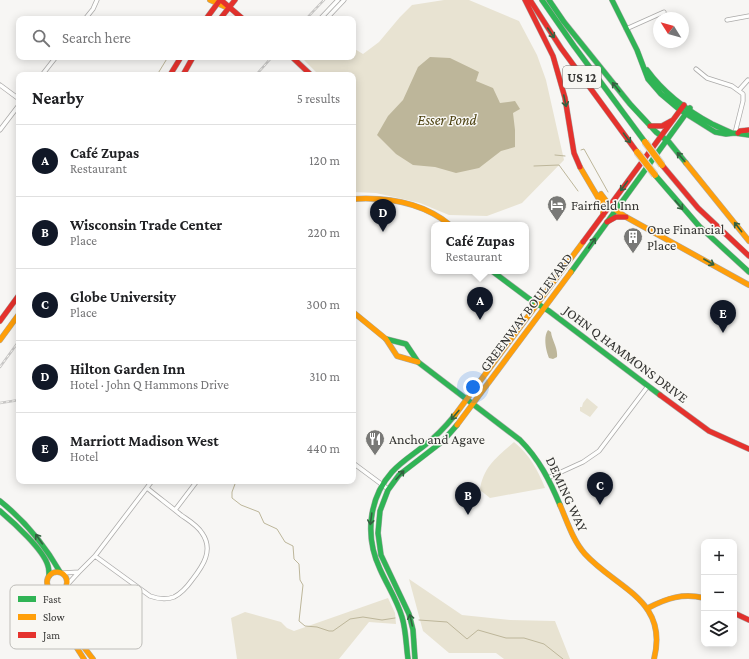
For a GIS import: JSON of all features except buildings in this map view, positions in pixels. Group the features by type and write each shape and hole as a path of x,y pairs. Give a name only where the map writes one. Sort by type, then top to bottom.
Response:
{"main road":[{"path":"210,0 220,1 240,16"},
{"path":"222,16 235,0"},
{"path":"525,0 553,56 565,98 574,153 603,206 603,215"},
{"name":"US 12","path":"530,0 561,48 655,175 684,210 725,252 749,272"},
{"name":"US 12","path":"542,0 662,165 698,208 749,256"},
{"path":"549,0 564,22 630,104 650,126 664,138 749,241"},
{"path":"612,0 648,79 667,100 710,123 735,133 749,135"},
{"path":"208,16 220,1"},
{"path":"172,72 179,60"},
{"path":"185,72 192,60"},
{"path":"298,60 308,72"},
{"name":"GREENWAY BOULEVARD","path":"664,138 673,120 685,109"},
{"name":"GREENWAY BOULEVARD","path":"415,659 410,616 386,565 378,536 379,515 388,489 405,469 442,442 450,434 587,250 607,222 613,208 685,109"},
{"path":"650,126 657,128 662,127 673,120"},
{"path":"735,133 749,130"},
{"path":"574,148 585,171 613,208 626,217 749,285"},
{"path":"356,199 383,199 420,208 440,217 446,222"},
{"name":"GREENWAY BOULEVARD","path":"408,659 402,617 378,568 371,542 370,527 374,505 382,485 397,466 442,431 603,215 613,208"},
{"path":"607,222 616,217 626,217"},
{"name":"JOHN Q HAMMONS DRIVE","path":"496,274 713,434 749,449"},
{"path":"0,321 16,299"},
{"name":"DEMING WAY","path":"356,314 386,338 399,357 418,362"},
{"path":"0,340 16,318"},
{"name":"DEMING WAY","path":"386,338 406,344 418,362 529,447 538,458 581,549 592,561 637,595 648,608 653,619 656,634 654,659"},
{"path":"0,501 23,520 33,531 67,578 66,585"},
{"path":"0,510 20,528 39,551 48,565 48,585"},
{"path":"49,576 54,572 62,573"},
{"path":"648,608 666,598 674,596 701,598"},
{"path":"737,614 749,620"},
{"path":"78,649 84,659"},
{"path":"85,649 93,659"}],"street":[{"path":"87,16 97,0"},
{"path":"323,16 338,0"},
{"path":"329,16 344,0"},
{"path":"727,20 749,16"},
{"path":"626,29 653,17"},
{"path":"44,72 54,60"},
{"path":"696,69 706,78 732,86 744,96 738,126 735,133"},
{"path":"738,90 748,80"},
{"path":"0,85 16,97"},
{"path":"0,130 16,110"},
{"path":"548,478 583,462 599,451 648,386"},
{"path":"356,465 388,489"},
{"path":"67,585 95,556 150,484"},
{"path":"175,510 195,484"},
{"path":"142,590 150,596 164,599 178,595 186,588 202,567 206,559 207,550 202,533 147,488"},
{"path":"95,556 135,585"},
{"path":"62,573 79,572"}],"shaded area":[{"path":"444,0 469,0 519,21 537,55 546,80 564,160 522,203 487,216 449,215 420,203 376,193 356,192 356,72 316,72 304,60 356,60 356,50 363,54 379,42 412,5"},
{"path":"587,398 598,407 590,417 580,411 580,407 582,407"},
{"path":"514,442 532,463 545,488 490,498 480,490 484,475 492,463"},
{"path":"409,579 462,615 510,620 555,621 570,659 504,659 496,653 449,653 423,631"},
{"path":"388,598 395,613 396,624 369,622 339,659 237,659 231,618 245,612 281,622 287,628 294,631"}],"water":[{"name":"Esser Pond","path":"430,57 450,58 479,72 476,81 493,88 500,103 515,101 520,109 513,113 515,147 501,151 479,168 456,173 435,167 413,165 396,154 377,135 388,116 403,100 418,67"},
{"path":"548,330 551,332 557,350 557,357 553,359 549,358 546,348 545,340"}],"waterway":[{"path":"159,72 166,60"},
{"path":"581,150 584,149 608,192"},
{"path":"555,155 565,156"},
{"path":"534,166 559,165 578,191"},
{"path":"235,484 232,492 232,498 241,505 259,512 264,523 277,529 285,542 293,546 294,559 299,564 300,580 303,585 299,621 305,626 333,631 350,619 363,617 382,620 395,618"},
{"path":"419,620 447,622 467,639 478,630 506,638 524,638 544,644 563,659"}],"railway":[{"path":"309,16 324,0"},
{"path":"259,72 269,60"},
{"path":"0,367 16,345"},
{"path":"0,403 16,400"}],"traffic: fast":[{"path":"542,0 645,142"},
{"path":"549,0 564,22 630,104 656,132 669,142 686,163"},
{"path":"612,0 637,50 648,79 661,94 680,110 715,132 749,135"},
{"path":"647,70 668,93 685,107 712,124 732,133"},
{"path":"571,272 690,108"},
{"path":"655,175 699,226 749,272"},
{"path":"496,274 528,298 549,311 660,395"},
{"path":"386,339 406,344 418,362 520,440 533,455 543,471 560,505"},
{"path":"408,659 402,617 375,557 372,544 371,519 378,494 392,472 433,438 455,415"},
{"path":"415,659 413,630 409,614 381,555 378,533 380,511 388,490 399,475 443,441 457,425"},
{"path":"0,501 18,517 33,534 60,572"},
{"path":"0,511 41,552 48,566 49,576"}],"traffic: slow":[{"path":"210,0 228,8"},
{"path":"645,142 662,165"},
{"path":"637,152 655,175"},
{"path":"686,163 749,241"},
{"path":"580,167 603,206 603,215"},
{"path":"601,194 610,206 626,217 749,285"},
{"path":"356,199 379,199 404,203 428,211 446,222"},
{"path":"455,415 583,242"},
{"path":"457,425 571,272"},
{"path":"356,314 386,339 397,356 418,362"},
{"path":"0,340 16,318"},
{"path":"560,505 574,537 585,554 625,587 647,609 654,623 657,639 654,659"},
{"path":"48,585 47,582 50,575 57,572 64,575 67,582"},
{"path":"648,608 675,597 689,596 701,598"},
{"path":"78,649 84,659"},
{"path":"85,649 93,659"}],"traffic: jam":[{"path":"208,16 220,0"},
{"path":"221,0 240,16"},
{"path":"222,16 235,0"},
{"path":"525,0 553,56 565,98 574,153 580,167"},
{"path":"530,0 561,48 637,152"},
{"path":"172,72 179,60"},
{"path":"185,72 191,60"},
{"path":"295,60 308,72"},
{"path":"583,242 684,105"},
{"path":"650,126 662,126 673,120"},
{"path":"738,133 740,131 749,130"},
{"path":"662,165 698,208 749,256"},
{"path":"607,222 616,217 626,217"},
{"path":"0,321 16,299"},
{"path":"660,395 709,431 749,449"},
{"path":"737,614 749,620"}],"place":[{"name":"Fairfield Inn","path":"557,222"},
{"name":"Hilton Garden Inn","path":"383,232"},
{"name":"One Financial Place","path":"633,254"},
{"name":"Café Zupas","path":"480,320"},
{"name":"Marriott Madison West","path":"723,333"},
{"name":"Ancho and Agave","path":"375,456"},
{"name":"Globe University","path":"600,505"},
{"name":"Wisconsin Trade Center","path":"468,515"}]}
